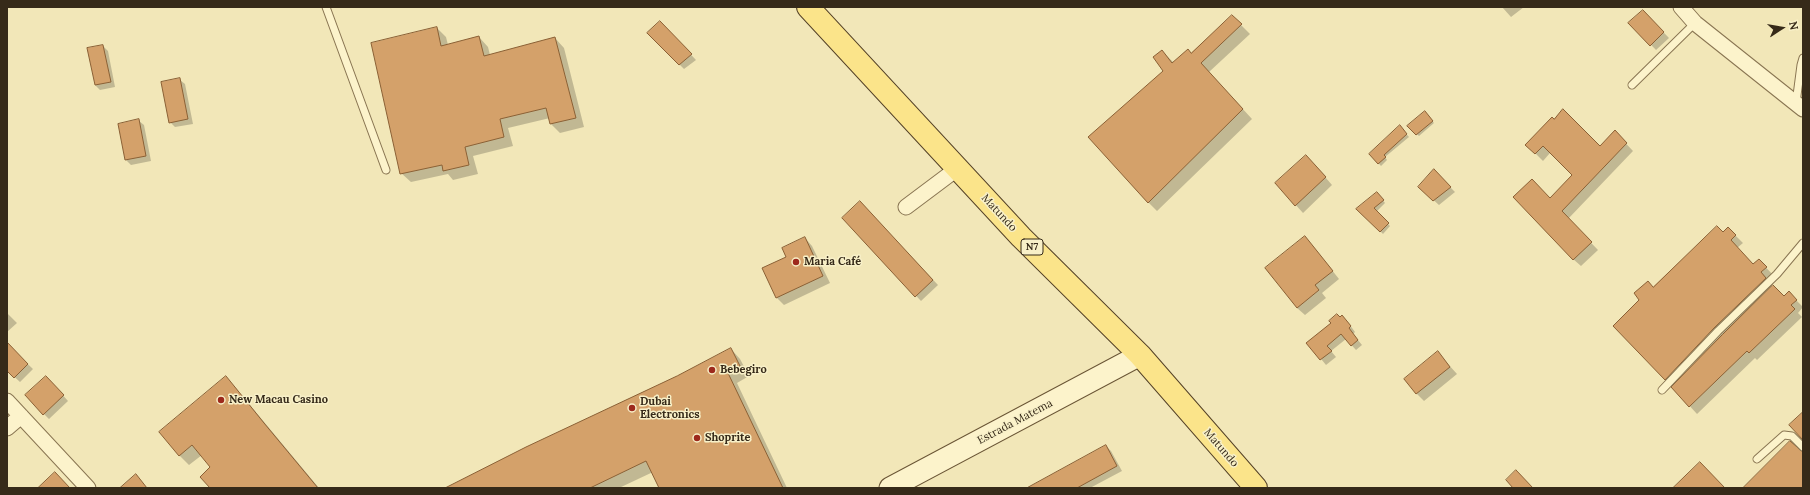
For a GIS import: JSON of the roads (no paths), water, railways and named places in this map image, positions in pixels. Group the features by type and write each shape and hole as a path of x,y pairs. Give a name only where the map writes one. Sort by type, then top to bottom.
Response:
{"main road":[{"name":"Matundo","path":"808,7 1021,237 1140,355 1256,488"}],"street":[{"path":"1681,7 1695,23 1800,106"},
{"path":"906,207 958,168"},
{"name":"Estrada Matema","path":"890,488 1140,355"},
{"path":"7,401 88,488"},
{"path":"7,428 21,416"}],"lane":[{"path":"326,7 386,170"},
{"path":"1632,85 1695,23"},
{"path":"1800,106 1801,65 1803,58"},
{"path":"1662,390 1718,331 1777,274 1803,243"},
{"path":"1757,459 1784,435 1792,436 1803,447"}],"place":[{"name":"Maria Café","path":"796,262"},
{"name":"Bebegiro","path":"712,370"},
{"name":"New Macau Casino","path":"221,400"},
{"name":"Dubai Electronics","path":"632,408"},
{"name":"Shoprite","path":"697,438"}]}
